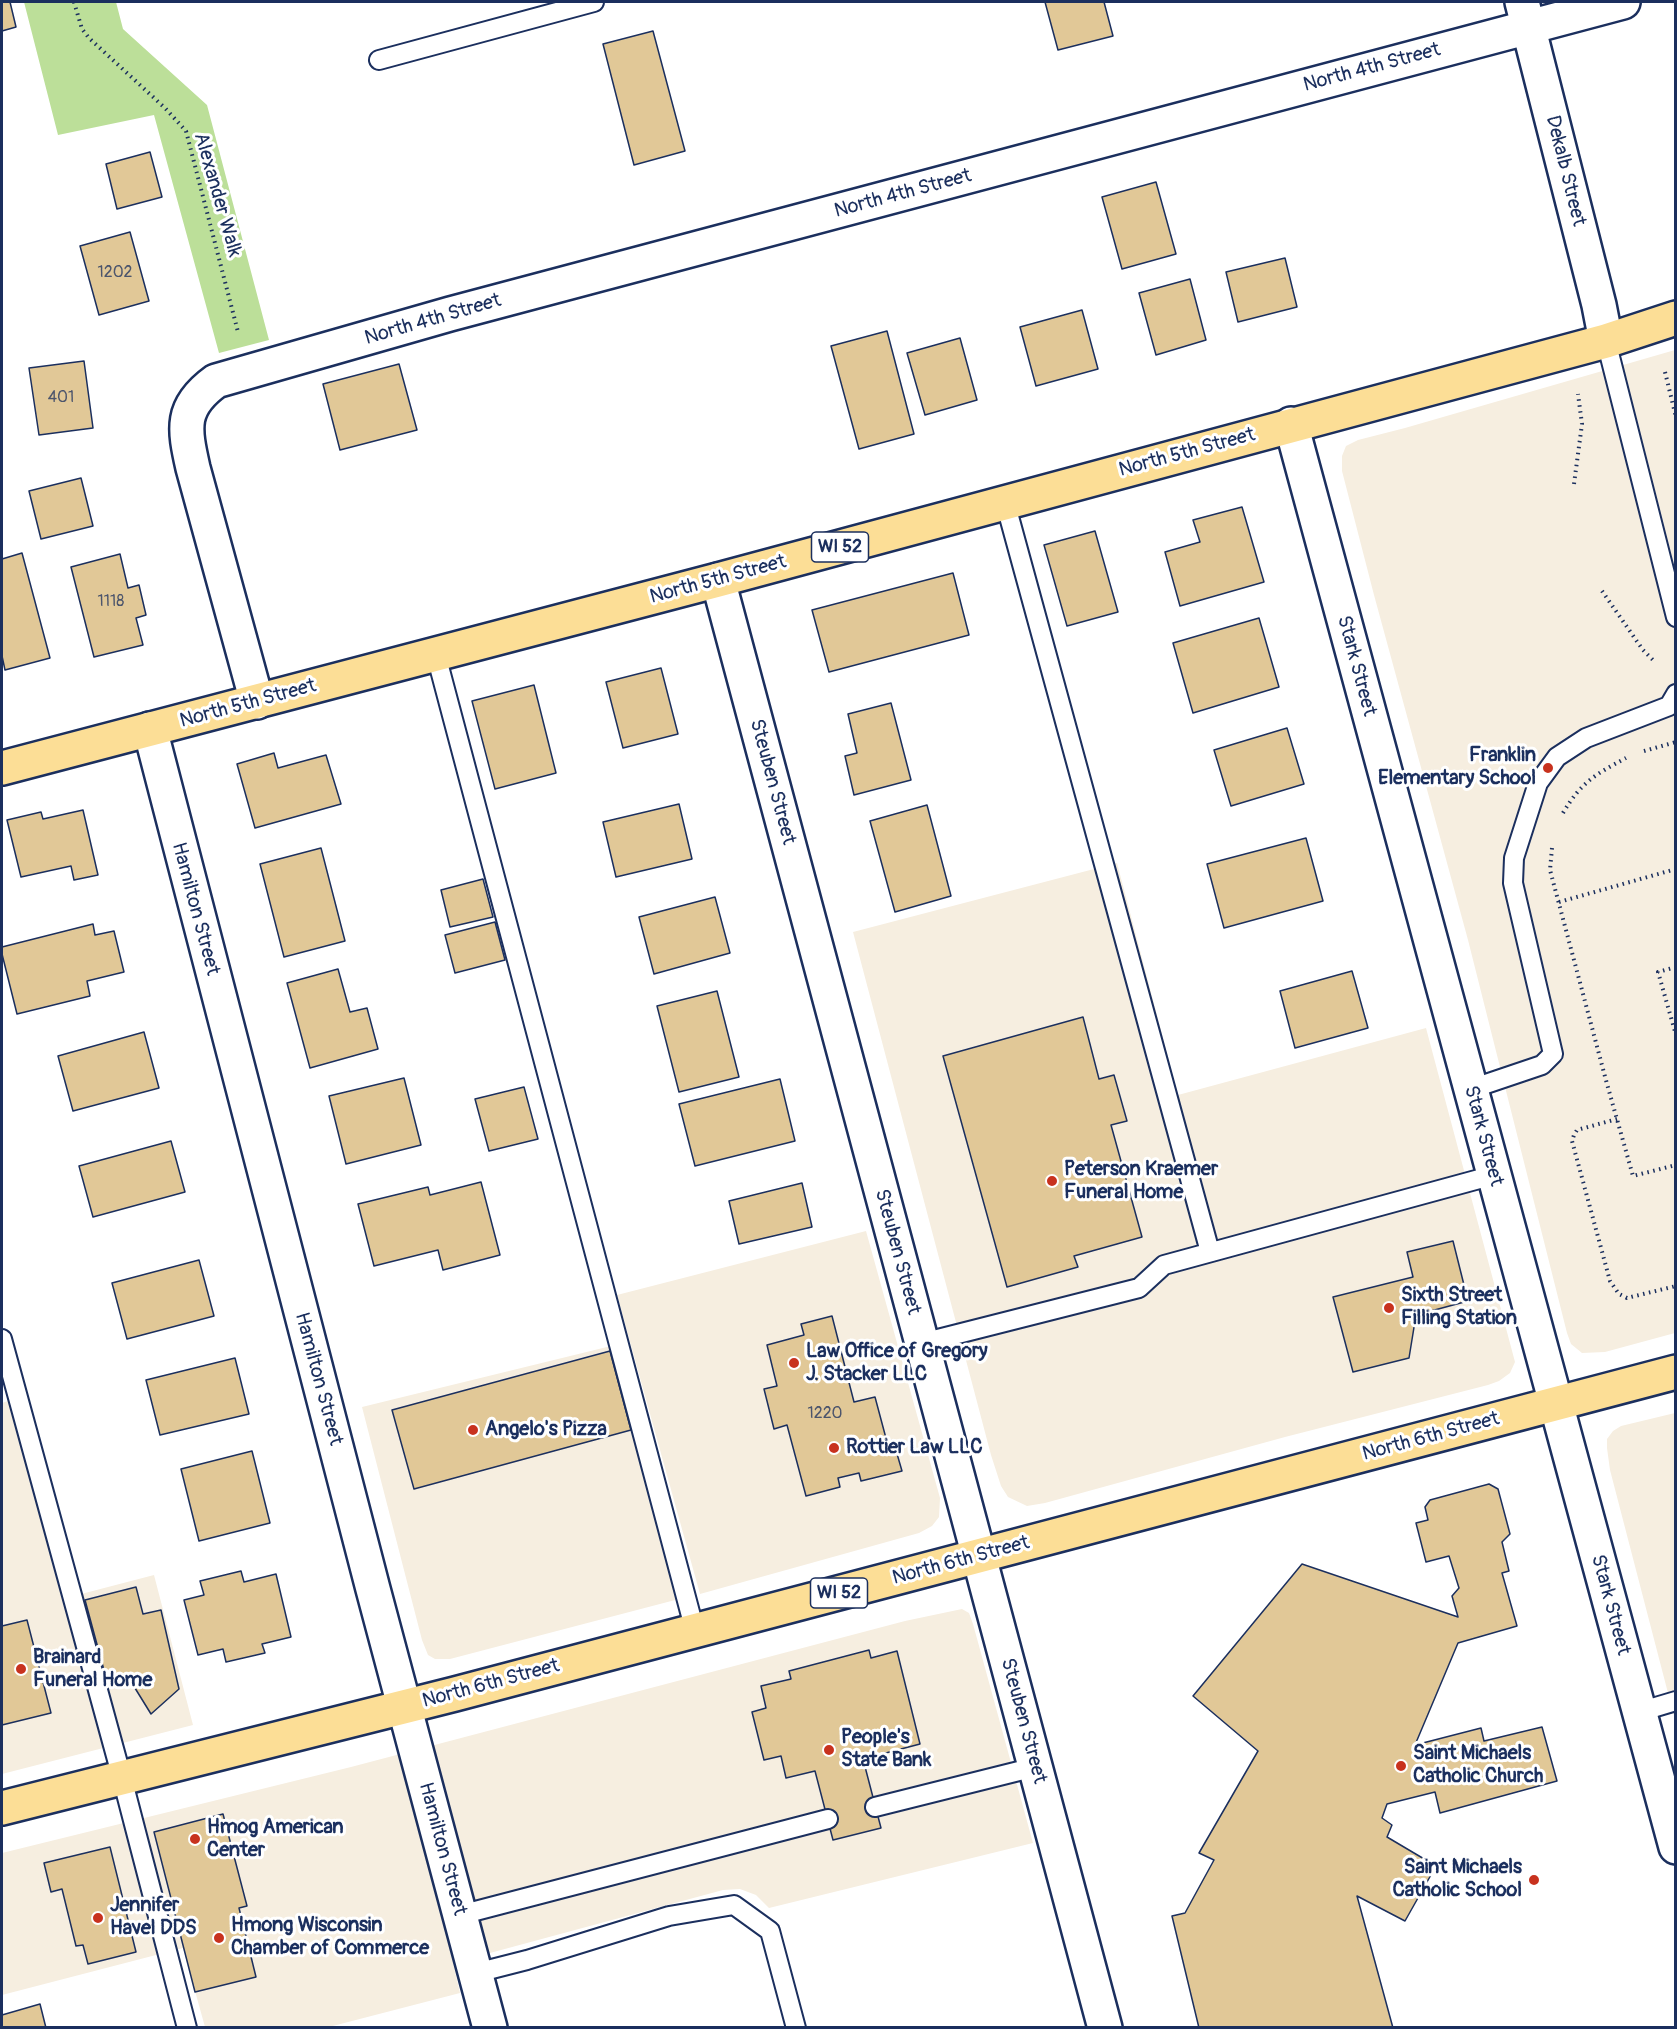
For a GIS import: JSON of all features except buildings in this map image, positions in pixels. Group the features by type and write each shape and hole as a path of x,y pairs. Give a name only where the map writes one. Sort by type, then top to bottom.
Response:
{"main road":[{"name":"North 5th Street","path":"2,768 718,580 1605,341 1676,318"},
{"name":"North 6th Street","path":"2,1808 404,1707 1676,1372"}],"street":[{"name":"North 4th Street","path":"257,702 192,468 186,435 188,415 201,393 216,381 1525,14 1623,2"},
{"name":"Dekalb Street","path":"1525,14 1597,298 1605,341"},
{"name":"Stark Street","path":"1291,424 1676,1847"},
{"name":"Steuben Street","path":"718,580 1105,2028"},
{"name":"Hamilton Street","path":"150,729 404,1707 490,2028"}],"lane":[{"path":"379,60 594,2"},
{"path":"1605,341 1676,617"},
{"path":"1005,502 1210,1252"},
{"path":"436,655 695,1631"},
{"path":"1471,1089 1542,1065 1553,1054 1513,883 1515,858 1538,783 1557,756 1586,738 1669,706 1676,694"},
{"path":"922,1343 1139,1288 1164,1265 1494,1174"},
{"path":"2,1339 122,1778 187,2028"},
{"path":"1639,1712 1676,1701"},
{"path":"876,1807 1035,1767"},
{"path":"460,1915 828,1819"},
{"path":"476,1973 527,1960 669,1916 734,1905 770,1931 796,2028"}],"path":[{"name":"Alexander Walk","path":"74,2 82,29 89,38 165,108 186,132 238,332"},
{"path":"1665,372 1676,417"},
{"path":"1574,484 1582,424 1578,394"},
{"path":"1602,591 1654,662"},
{"path":"1642,752 1676,742"},
{"path":"1560,822 1563,811 1580,788 1600,772 1631,755"},
{"path":"1552,844 1551,870 1633,1176 1676,1165"},
{"path":"1559,902 1676,869"},
{"path":"1676,967 1658,972 1676,1035"},
{"path":"1617,1119 1577,1130 1572,1141 1610,1281 1619,1294 1627,1298 1676,1286"}],"shaded area":[{"name":"Franklin Elementary School","path":"1675,350 1675,1333 1605,1352 1582,1353 1571,1344 1567,1333 1468,940 1342,471 1342,456 1346,446 1358,440"},
{"path":"1117,863 1178,1095 1426,1028 1515,1362 1510,1373 1488,1385 1027,1506 1008,1497 1001,1486 991,1455 853,932"},
{"path":"866,1231 940,1498 939,1517 932,1526 919,1533 700,1594 617,1295"},
{"path":"611,1346 679,1599 450,1659 435,1659 428,1655 422,1640 362,1407"},
{"path":"11,1400 62,1599 154,1575 193,1725 2,1774 2,1403"},
{"path":"1675,1413 1675,1720 1610,1470 1607,1439 1621,1426"},
{"path":"962,1609 969,1613 973,1624 1033,1843 769,1908 756,1895 740,1889 723,1890 453,1963 460,1993 325,2028 205,2027 183,1948 2,1995 2,1853 351,1767 905,1621"}],"green space":[{"path":"24,2 116,2 123,29 207,105 269,340 219,353 154,115 58,135"}],"place":[{"name":"Franklin Elementary School","path":"1548,768"},
{"name":"Peterson Kraemer Funeral Home","path":"1052,1181"},
{"name":"Sixth Street Filling Station","path":"1389,1308"},
{"name":"Law Office of Gregory J. Stacker LLC","path":"794,1363"},
{"name":"Angelo's Pizza","path":"473,1430"},
{"name":"Rottier Law LLC","path":"834,1448"},
{"name":"Brainard Funeral Home","path":"21,1669"},
{"name":"People's State Bank","path":"829,1750"},
{"name":"Saint Michaels Catholic Church","path":"1401,1766"},
{"name":"Hmog American Center","path":"195,1839"},
{"name":"Saint Michaels Catholic School","path":"1534,1880"},
{"name":"Jennifer Havel DDS","path":"98,1918"},
{"name":"Hmong Wisconsin Chamber of Commerce","path":"219,1938"}]}
